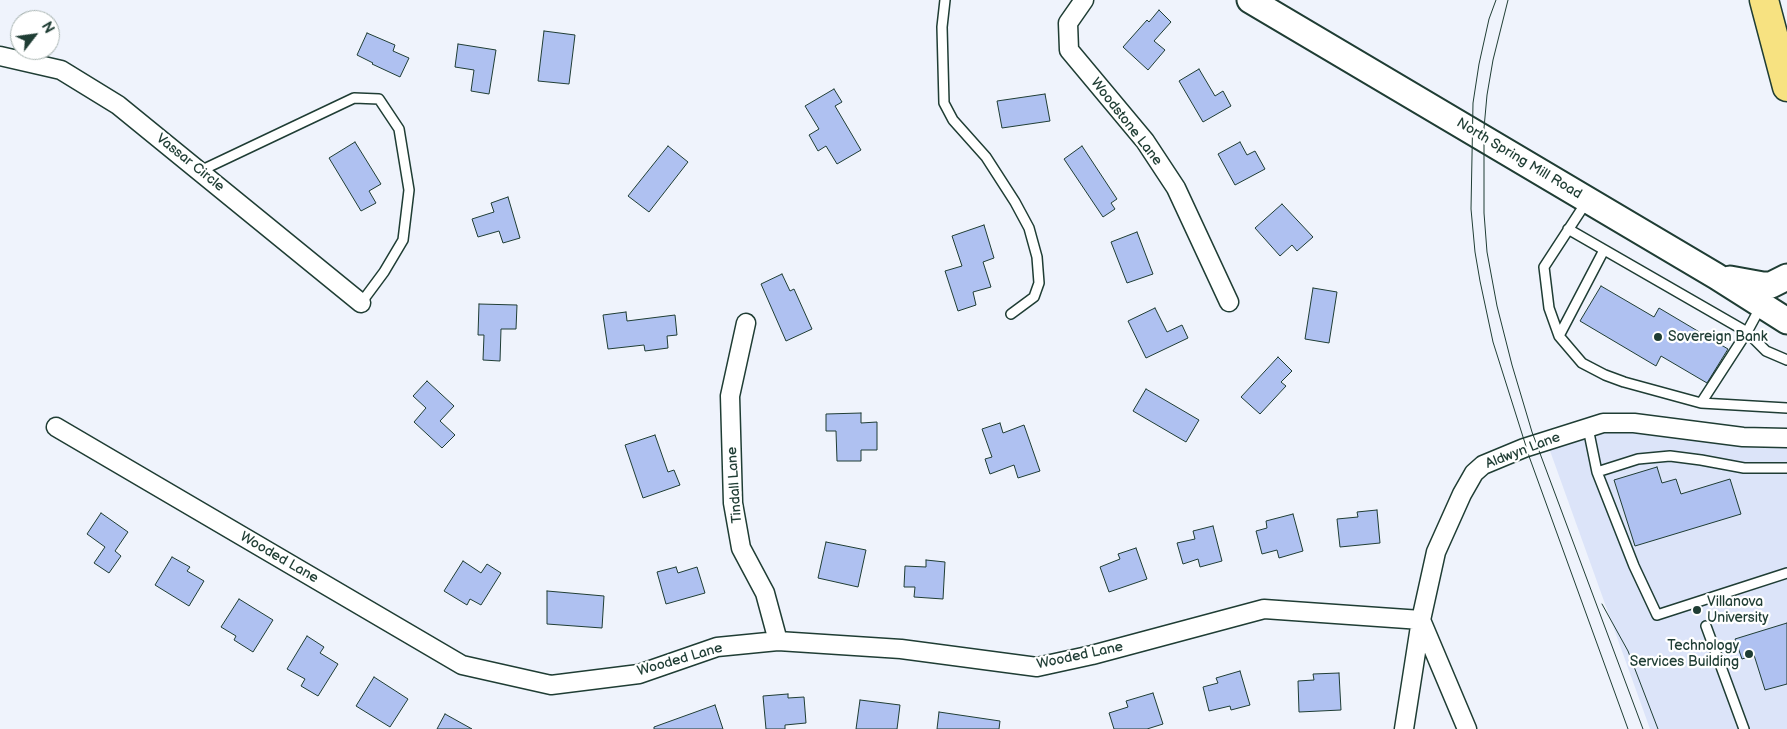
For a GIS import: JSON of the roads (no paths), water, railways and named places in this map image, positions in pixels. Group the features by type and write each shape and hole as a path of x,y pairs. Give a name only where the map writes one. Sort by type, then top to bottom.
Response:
{"highway":[{"path":"1764,0 1787,87"}],"main road":[{"name":"North Spring Mill Road","path":"1250,0 1716,276 1787,321"},
{"path":"1716,276 1763,285 1771,285 1787,277"}],"street":[{"name":"Woodstone Lane","path":"1084,0 1068,23 1069,50 1145,141 1176,188 1229,302"},
{"name":"Vassar Circle","path":"0,56 61,70 118,104 361,304"},
{"name":"Tindall Lane","path":"746,323 730,396 733,503 741,548 765,593 778,641"},
{"name":"Aldwyn Lane","path":"1404,729 1421,620 1436,552 1462,494 1474,474 1484,465 1505,455 1603,423 1634,423 1743,437 1787,438"},
{"name":"Wooded Lane","path":"56,427 462,665 551,685 638,674 717,647 778,641 901,649 1037,667 1092,655 1264,609 1421,620"},
{"path":"1421,620 1467,729"}],"lane":[{"path":"945,0 942,27 944,103 953,120 986,156 1014,202 1029,228 1037,257 1039,283 1034,297 1011,314"},
{"path":"200,172 354,98 379,99 399,128 409,190 403,240 384,272 361,304"},
{"path":"1587,200 1544,267 1549,308 1559,336 1582,364 1605,375 1701,403 1787,408"},
{"path":"1568,229 1747,332 1766,351 1787,360"},
{"path":"1559,336 1604,250"},
{"path":"1701,403 1747,332 1761,304"},
{"path":"1588,428 1597,472 1634,566 1657,614 1787,573"},
{"path":"1597,472 1638,459 1670,456 1744,468 1787,468"},
{"path":"1706,626 1744,729"}],"tram line":[{"path":"1496,0 1489,19 1473,103 1471,209 1480,281 1493,342 1530,459 1628,729"},
{"path":"1508,0 1493,60 1484,128 1484,213 1487,252 1497,306 1532,432 1643,729"},
{"path":"1602,604 1628,651 1658,729"}],"place":[{"name":"Sovereign Bank","path":"1658,337"},
{"name":"Villanova University","path":"1697,610"},
{"name":"Technology Services Building","path":"1749,654"}]}
